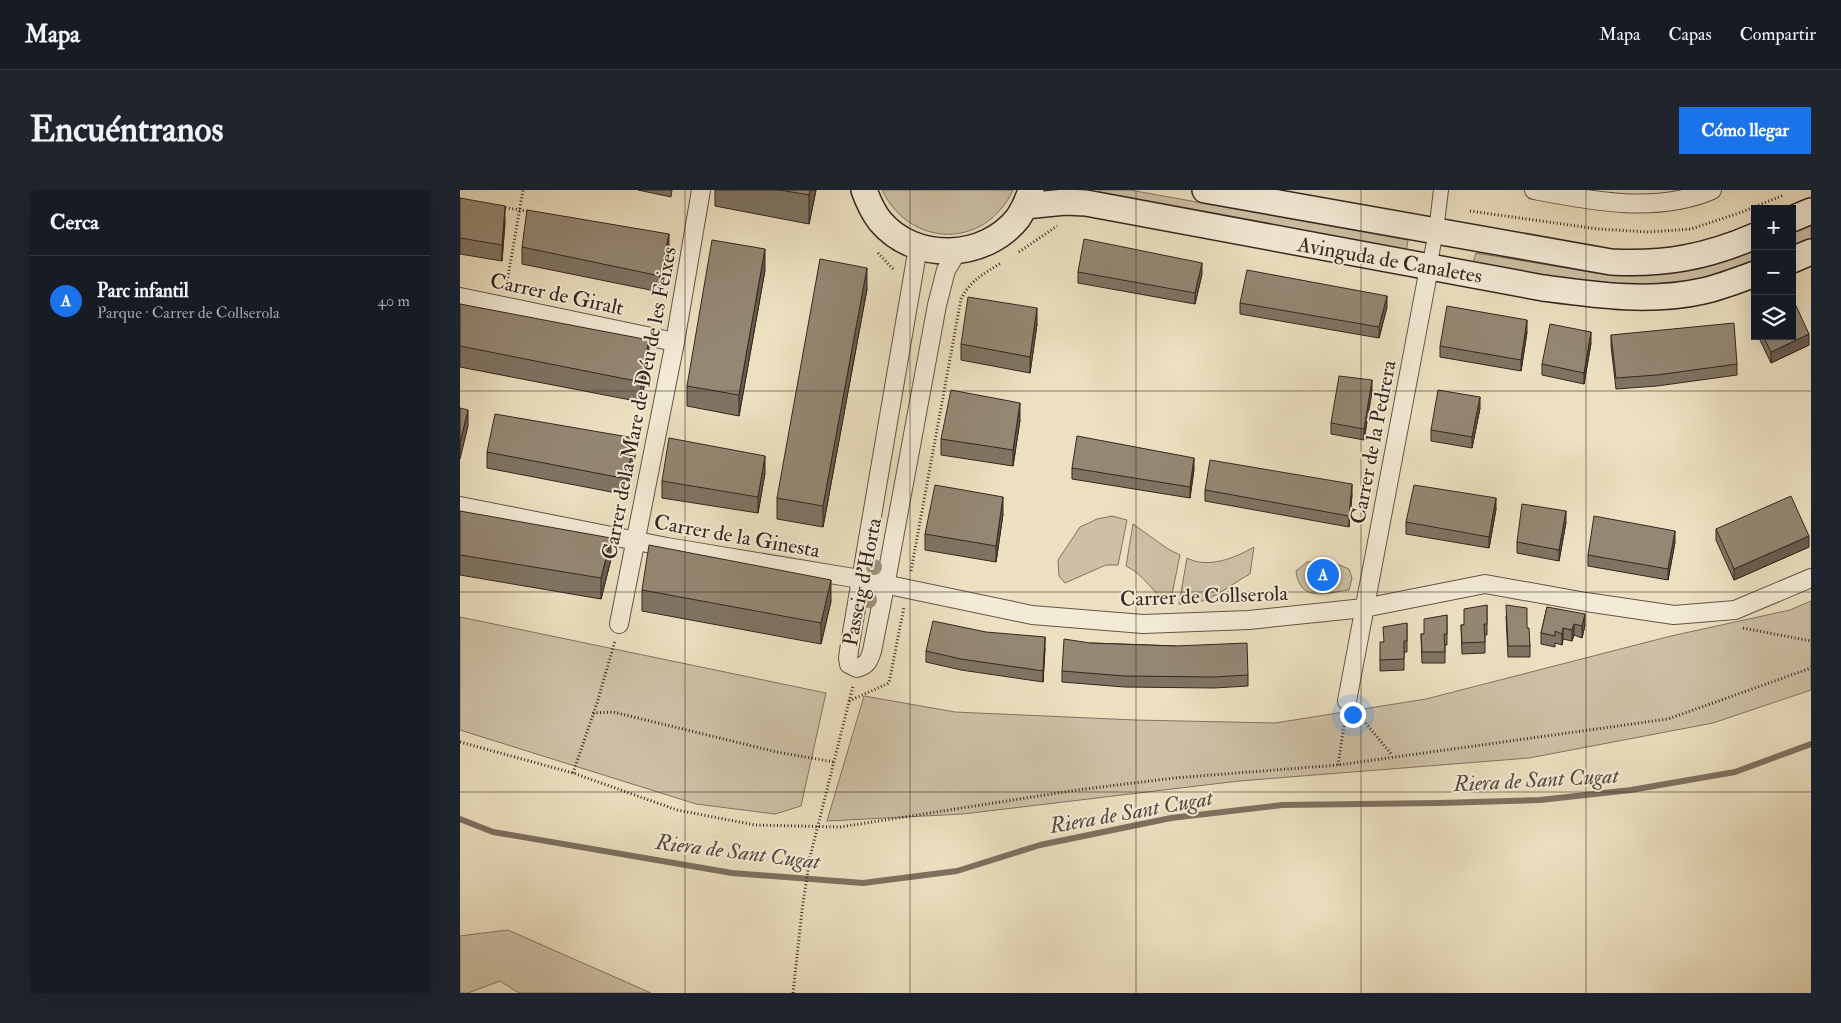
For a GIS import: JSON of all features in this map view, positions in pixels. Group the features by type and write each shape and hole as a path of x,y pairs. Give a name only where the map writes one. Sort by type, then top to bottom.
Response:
{"main road":[{"path":"864,190 880,221 897,236 918,247 937,251 957,252 984,244 997,237 1018,218 1028,198"},
{"name":"Avinguda de Canaletes","path":"1204,190 1611,262 1669,261 1708,253 1751,237"},
{"name":"Avinguda de Canaletes","path":"1028,198 1086,203 1429,268 1542,288 1617,297 1674,295 1704,291 1751,275"},
{"path":"1796,218 1811,211"},
{"path":"1796,258 1811,252"}],"street":[{"name":"Carrer de la Mare de Déu de les Feixes","path":"618,630 675,342 701,190"},
{"name":"Carrer de la Pedrera","path":"1347,701 1436,231 1442,190"},
{"path":"1534,190 1596,202 1659,203 1702,194 1712,190"},
{"name":"Passeig d'Horta","path":"918,247 848,658 849,664 857,668 865,666 869,661 885,586 937,305 946,270 957,252"},
{"name":"Carrer de Giralt","path":"460,297 675,342"},
{"name":"Carrer de la Ginesta","path":"460,506 636,541 860,580"},
{"name":"Carrer de Collserola","path":"860,580 1032,615 1143,624 1249,620 1364,608 1485,584 1674,615 1735,610 1811,578"}],"path":[{"path":"503,306 523,190"},
{"path":"494,205 539,213"},
{"path":"874,248 894,270 895,291 909,297"},
{"path":"849,701 889,683 959,312 937,305"},
{"path":"572,773 593,713 618,630"},
{"path":"793,993 810,857 857,668"},
{"path":"460,742 572,773 677,810 756,825 840,827 1077,790 1174,778 1338,766 1668,719 1811,668"},
{"path":"1347,701 1392,755"},
{"path":"1338,766 1347,701"},
{"path":"593,713 613,712 777,752 834,762"}],"shaded area":[{"path":"882,190 1013,190 1000,210 985,223 967,232 948,234 928,231 910,223 895,209"},
{"path":"1099,190 1130,190 1408,240 1406,254 1097,198"},
{"path":"1811,225 1811,239 1796,245 1796,231"},
{"path":"1751,252 1751,264 1704,281 1631,289 1472,266 1476,253 1596,273 1632,276 1701,267"},
{"path":"1112,516 1127,520 1118,565 1106,565 1065,583 1059,576 1058,560 1080,527 1097,519"},
{"path":"1133,524 1168,549 1180,555 1170,604 1138,574 1126,566"},
{"path":"1254,547 1250,574 1208,599 1189,604 1179,604 1187,558 1204,562 1221,561"},
{"path":"1330,561 1349,569 1352,578 1349,590 1315,594 1303,588 1298,581 1296,571 1307,562"},
{"path":"1811,601 1811,690 1713,723 1529,758 1239,781 963,814 827,821 864,696 955,712 1135,720 1275,723 1426,699 1671,636 1790,610"},
{"path":"460,617 826,693 801,806 775,814 696,804 460,730"},
{"path":"508,930 651,993 519,993 500,981 468,993 460,993 460,936"}],"building":[{"path":"780,190 810,190 809,195"},
{"path":"460,198 505,206 502,245 460,238"},
{"path":"527,210 669,234 660,276 522,247"},
{"path":"1084,239 1202,263 1195,293 1078,272"},
{"path":"712,240 765,249 739,395 687,386"},
{"path":"820,259 867,268 823,506 777,498"},
{"path":"1247,270 1387,296 1379,327 1240,303"},
{"path":"968,297 1037,308 1030,357 961,344"},
{"path":"460,304 649,340 641,382 460,346"},
{"path":"1447,306 1527,320 1521,360 1440,346"},
{"path":"1796,306 1809,334 1771,352 1765,340 1796,340"},
{"path":"1734,323 1737,364 1657,375 1616,378 1611,335"},
{"path":"1550,324 1591,332 1584,373 1542,364"},
{"path":"1339,376 1372,380 1364,429 1331,423"},
{"path":"951,390 1020,403 1013,450 941,439"},
{"path":"1438,390 1480,397 1472,437 1431,430"},
{"path":"460,408 468,410 460,443"},
{"path":"495,414 634,438 627,479 487,452"},
{"path":"1077,436 1194,458 1190,487 1072,468"},
{"path":"669,438 765,456 758,497 662,481"},
{"path":"1210,460 1352,484 1349,516 1205,490"},
{"path":"935,485 1003,497 996,546 925,534"},
{"path":"1414,485 1496,498 1489,537 1406,522"},
{"path":"1791,496 1809,536 1734,569 1716,529"},
{"path":"1522,504 1566,511 1559,550 1517,542"},
{"path":"460,511 611,538 601,578 460,555"},
{"path":"1594,516 1675,531 1668,569 1588,555"},
{"path":"649,545 831,580 821,623 642,590"},
{"path":"1487,605 1487,624 1484,624 1485,642 1462,643 1461,625 1464,625 1464,609"},
{"path":"1506,605 1527,608 1527,628 1529,628 1530,646 1508,646"},
{"path":"1547,607 1585,614 1582,626 1574,624 1572,630 1563,628 1562,634 1555,631 1555,636 1541,633"},
{"path":"1447,615 1447,634 1444,634 1445,652 1422,652 1421,634 1424,634 1424,619"},
{"path":"933,621 986,632 1045,637 1043,671 961,659 926,651"},
{"path":"1407,623 1404,659 1380,660 1380,642 1384,642 1383,627"},
{"path":"1064,639 1090,643 1176,646 1247,643 1248,675 1214,677 1124,676 1062,671"}],"waterway":[{"name":"Riera de Sant Cugat","path":"460,819 493,832 732,873 863,883 957,871 1040,845 1171,818 1282,805 1540,800 1631,790 1735,772 1811,744"}],"place":[{"name":"Parc infantil","path":"1323,575"}]}
